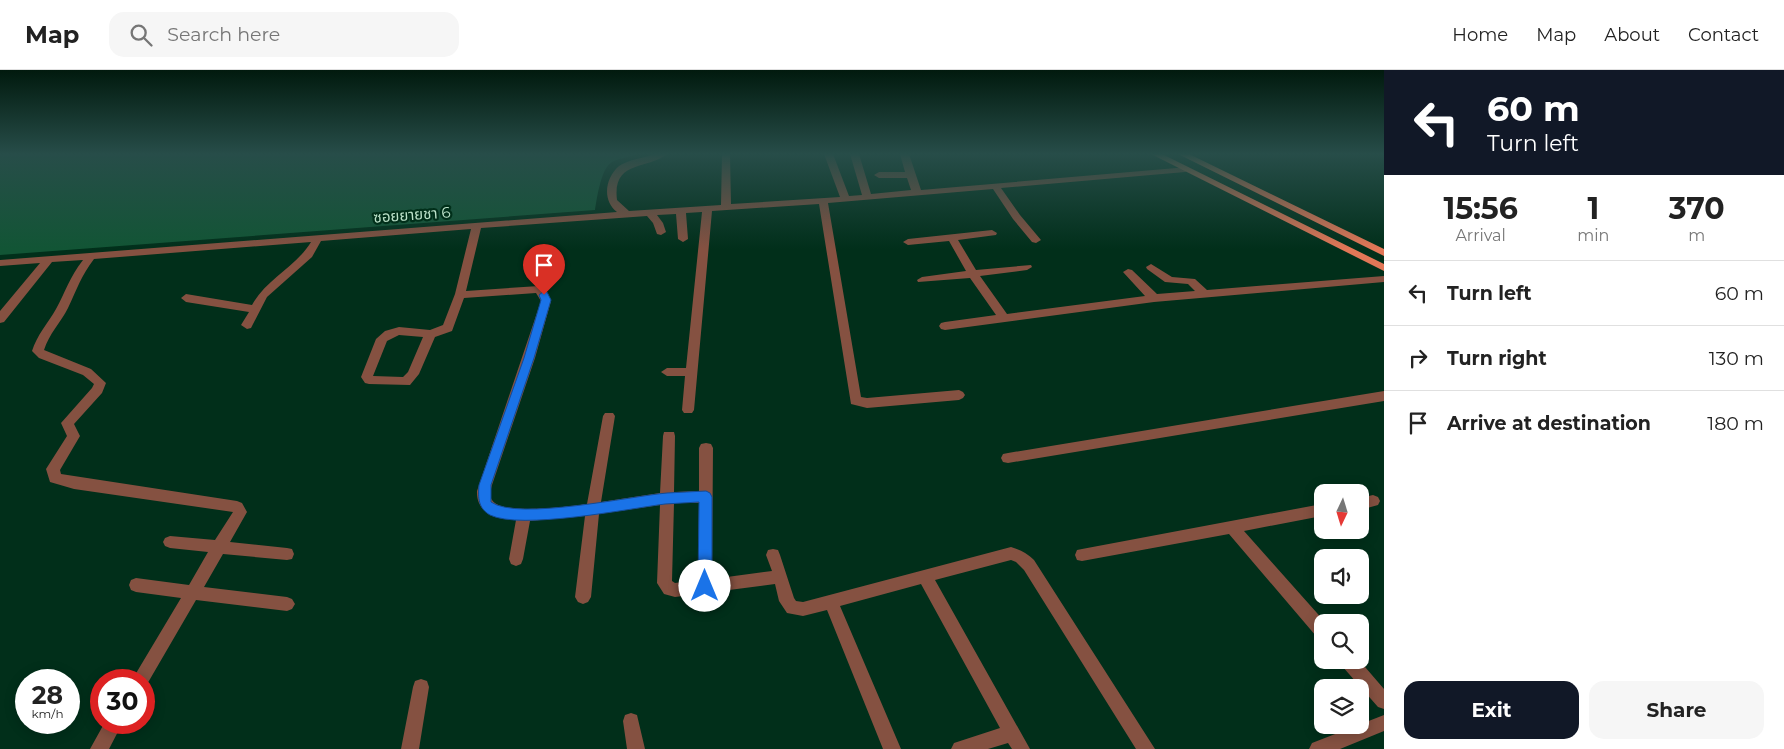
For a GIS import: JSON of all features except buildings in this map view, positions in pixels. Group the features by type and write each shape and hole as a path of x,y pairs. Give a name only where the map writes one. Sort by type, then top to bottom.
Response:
{"main road":[{"path":"1219,186 1384,268"},
{"path":"1247,186 1384,253"}],"street":[{"path":"614,186 612,199 614,204 627,214"},
{"path":"726,186 726,208"},
{"path":"841,186 846,199"},
{"path":"864,186 868,197"},
{"path":"915,186 917,193"},
{"name":"ซอยยายชา 6","path":"0,262 49,260 650,212 726,208 1010,186"},
{"path":"996,187 1016,217 1036,240"},
{"path":"823,200 852,393 855,401 867,403 959,395"},
{"path":"688,410 707,209"},
{"path":"681,211 682,240"},
{"path":"650,212 658,223 661,232"},
{"path":"430,334 413,374 406,382 369,380 367,377 368,372 382,339 389,334 399,331 430,334 448,328 460,294 462,279 477,226"},
{"path":"908,242 992,233"},
{"path":"247,325 263,295 308,255 318,238"},
{"path":"952,238 973,274 1003,317"},
{"path":"91,256 76,276 62,308 41,342 38,351 43,355 87,372 100,383 98,390 67,423 74,436 53,469 55,478 74,484 237,506 240,512 237,520 147,669"},
{"path":"0,319 49,260"},
{"path":"922,280 1026,267"},
{"path":"1151,267 1170,280 1191,281 1204,293"},
{"path":"1128,272 1154,298"},
{"path":"945,326 1154,298 1384,279"},
{"path":"460,294 528,289 539,290 546,300 529,358 485,485 484,499 486,505 494,511 524,514 593,509 666,498 706,497"},
{"path":"186,298 256,309"},
{"path":"667,372 693,372"},
{"path":"1008,458 1384,396"},
{"path":"583,597 593,509 609,416"},
{"path":"669,436 664,583 669,589 675,590 781,577"},
{"path":"705,586 706,448"},
{"path":"1082,555 1314,512"},
{"path":"516,559 524,514"},
{"path":"1232,527 1314,621"},
{"path":"170,542 287,554"},
{"path":"773,555 787,601 792,608 803,609 994,556 1011,553 1021,557 1030,565 1146,749"},
{"path":"925,576 1020,749"},
{"path":"136,585 287,604"},
{"path":"831,602 892,749"},
{"path":"1356,669 1384,701"},
{"path":"410,749 420,687"},
{"path":"631,721 636,749"},
{"path":"1318,749 1384,723"},
{"path":"960,749 1012,732"},
{"path":"99,749 108,734"}],"green space":[{"path":"0,186 600,186 595,210 0,255"}],"route":[{"path":"544,295 546,300 544,309 529,358 485,485 484,499 486,505 494,511 516,514 542,514 593,509 666,498 706,497 705,586"}]}
